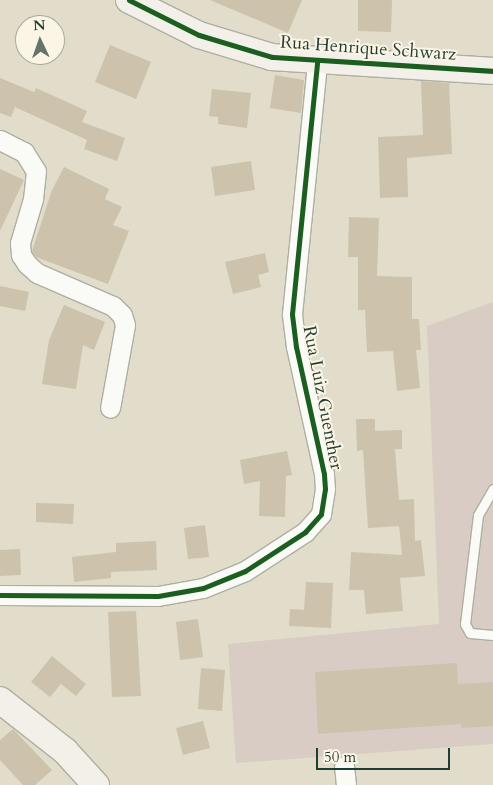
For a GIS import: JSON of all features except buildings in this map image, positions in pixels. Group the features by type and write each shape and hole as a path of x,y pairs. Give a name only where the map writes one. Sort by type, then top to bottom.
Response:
{"main road":[{"name":"Rua Henrique Schwarz","path":"132,1 223,44 272,57 318,62 493,71"},
{"path":"0,700 58,745 96,785"}],"street":[{"name":"Rua Luiz Guenther","path":"0,595 158,596 203,588 245,571 305,532 321,514 325,489 324,474 296,347 292,314 318,62"},
{"path":"0,140 24,152 36,171 33,199 20,243 21,255 27,264 37,272 113,306 122,315 124,325 110,408"},
{"path":"344,766 346,785"}],"lane":[{"path":"493,489 478,515 465,624 470,633 493,635"}],"shaded area":[{"path":"493,302 493,744 236,763 228,644 439,624 427,326"}],"cycle path":[{"path":"129,0 199,35 272,57 493,71"},
{"path":"0,595 158,596 203,588 245,571 305,532 321,514 325,489 324,474 296,347 292,314 317,62"}]}
